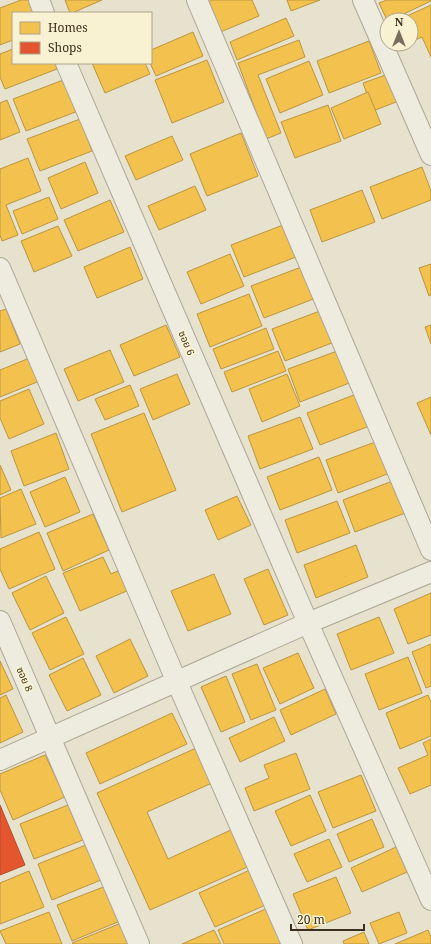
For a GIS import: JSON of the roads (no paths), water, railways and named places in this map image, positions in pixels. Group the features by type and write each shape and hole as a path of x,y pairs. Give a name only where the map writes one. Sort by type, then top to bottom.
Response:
{"street":[{"path":"39,0 44,12"},
{"path":"197,0 431,550"},
{"path":"363,0 431,155"},
{"name":"ซอย 6","path":"66,64 308,623 431,900"},
{"path":"0,268 176,680 292,944"},
{"path":"0,760 176,680 431,572"},
{"name":"ซอย 8","path":"0,622 139,944"}]}
